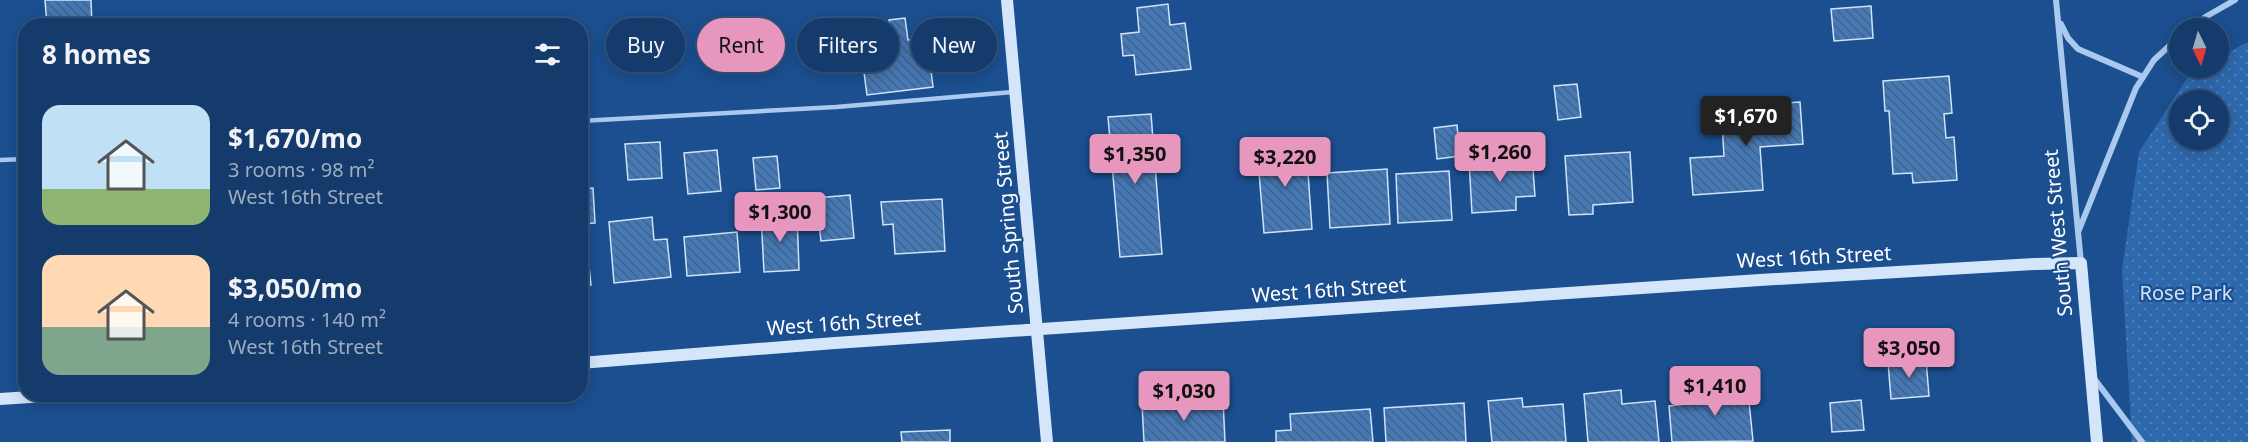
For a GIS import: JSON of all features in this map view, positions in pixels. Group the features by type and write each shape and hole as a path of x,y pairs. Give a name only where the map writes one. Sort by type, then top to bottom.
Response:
{"street":[{"name":"South Spring Street","path":"1007,0 1047,442"},
{"name":"South West Street","path":"2056,0 2097,442"},
{"path":"2204,18 2235,0"},
{"name":"South West Street","path":"2058,20 2068,38 2078,49 2143,77"},
{"path":"2078,234 2136,88 2154,60 2169,46"},
{"name":"West 16th Street","path":"588,362 1037,329 1760,280 2081,263"},
{"path":"2091,374 2142,442"},
{"path":"0,399 18,398"}],"lane":[{"path":"588,121 836,107 1016,92"},
{"path":"0,160 18,159"}],"green space":[{"name":"Rose Park","path":"2248,42 2248,442 2132,442 2122,270 2139,152 2169,106 2169,150 2229,150 2229,90 2179,90 2187,78 2229,78 2229,52"}],"building":[{"path":"45,0 91,0 92,18 46,18"},
{"path":"1168,4 1170,25 1185,23 1191,69 1136,75 1134,55 1123,56 1121,34 1139,32 1137,8"},
{"path":"1871,6 1873,38 1834,41 1831,9"},
{"path":"905,18 908,40 911,40 911,72 931,72 933,87 867,95 864,72 899,72 899,19"},
{"path":"1949,76 1952,113 1944,114 1946,138 1954,137 1957,180 1913,183 1912,173 1893,174 1889,111 1885,111 1883,81"},
{"path":"1577,84 1581,117 1558,120 1554,86"},
{"path":"1800,102 1803,144 1760,147 1763,190 1693,195 1690,158 1724,156 1721,107"},
{"path":"1151,114 1162,254 1120,257 1108,117"},
{"path":"1457,125 1460,156 1437,159 1434,128"},
{"path":"660,142 662,178 628,180 625,144"},
{"path":"1306,144 1312,229 1264,233 1257,148"},
{"path":"717,150 721,191 688,194 684,153"},
{"path":"1630,152 1633,202 1593,205 1593,214 1569,215 1565,156"},
{"path":"777,156 780,188 756,190 753,158"},
{"path":"1532,156 1535,196 1516,197 1516,210 1472,213 1469,161"},
{"path":"1387,169 1390,224 1330,228 1327,173"},
{"path":"1449,171 1452,220 1398,223 1396,174"},
{"path":"588,188 593,188 595,223 588,223"},
{"path":"850,195 854,238 821,241 816,198"},
{"path":"942,199 945,251 895,254 893,224 883,225 881,202"},
{"path":"797,214 799,270 764,272 761,216"},
{"path":"652,217 654,240 667,239 671,277 614,283 609,222"},
{"path":"737,232 740,272 687,276 684,237"},
{"path":"588,256 591,285 588,285"},
{"path":"1926,359 1929,396 1891,399 1888,362"},
{"path":"1747,382 1753,441 1672,442 1669,406 1712,401 1710,386"},
{"path":"1621,390 1622,404 1655,401 1659,442 1588,442 1584,394"},
{"path":"1522,398 1523,407 1563,404 1566,442 1492,442 1488,401"},
{"path":"1223,399 1225,442 1144,442 1142,404"},
{"path":"1861,400 1864,430 1832,432 1830,403"},
{"path":"1464,403 1466,442 1386,442 1384,408"},
{"path":"1370,409 1373,442 1276,442 1276,431 1291,430 1290,414"},
{"path":"950,430 950,442 902,442 901,432"}]}
